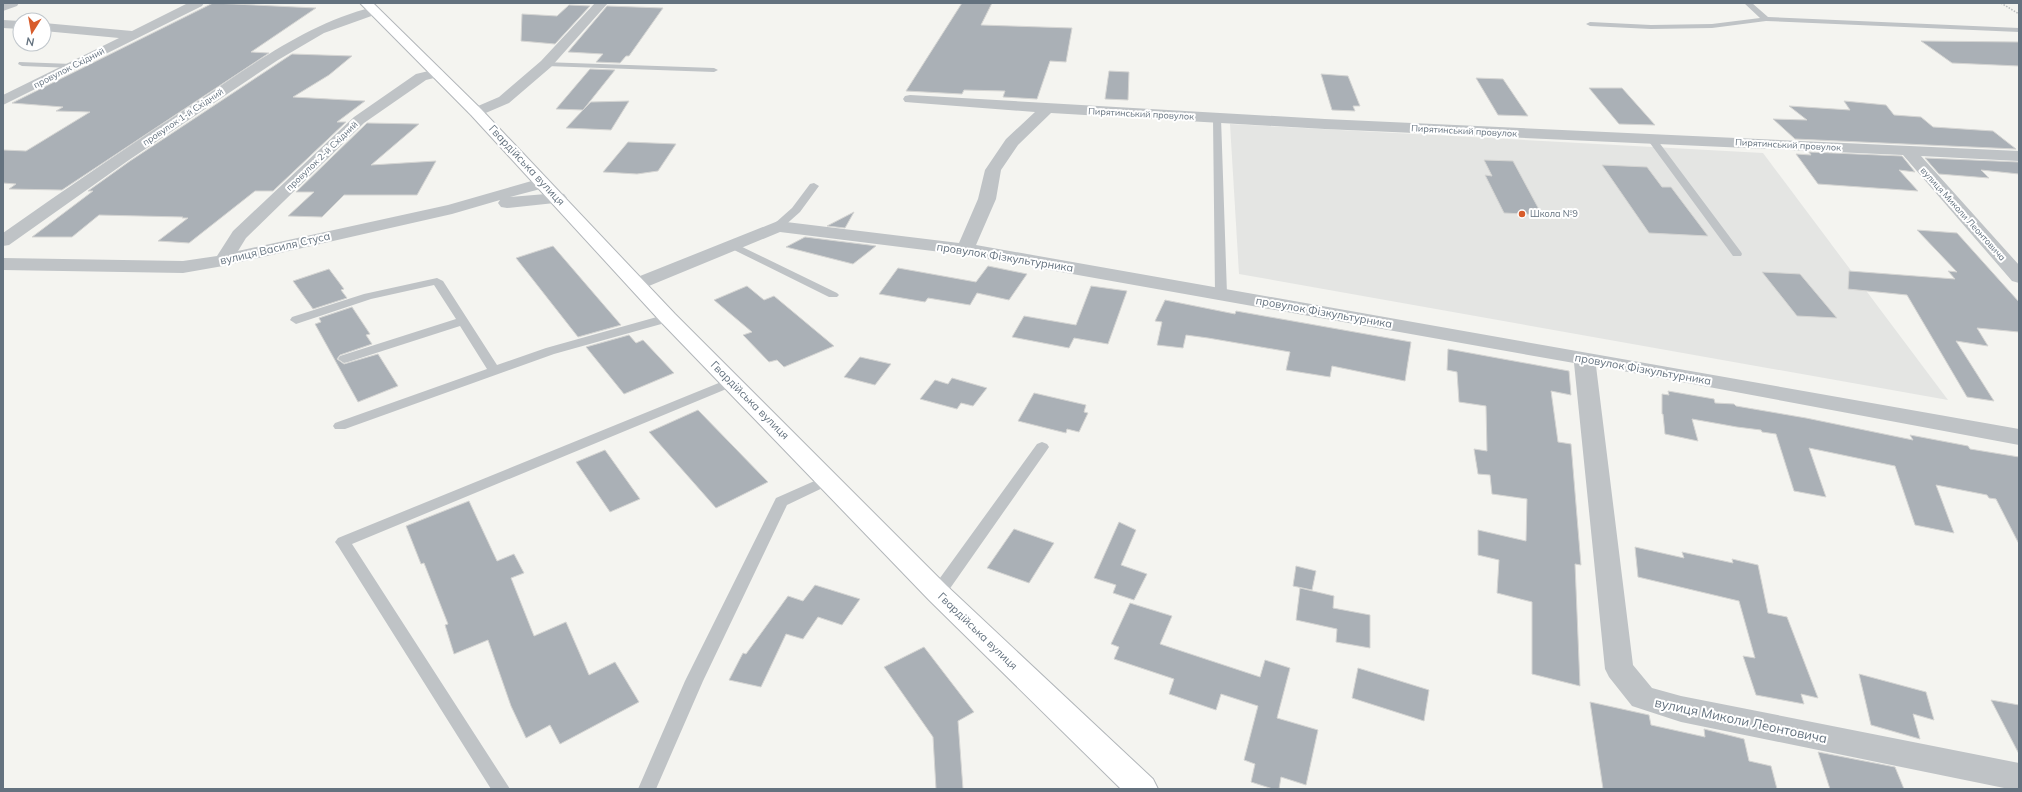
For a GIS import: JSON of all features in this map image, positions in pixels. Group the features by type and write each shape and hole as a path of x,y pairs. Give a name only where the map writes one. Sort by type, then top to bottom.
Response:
{"main road":[{"name":"Гвардійська вулиця","path":"370,7 476,112 542,183 558,198 668,318 938,593 1142,789"}],"street":[{"path":"3,7 13,3"},
{"name":"провулок Східний","path":"3,101 198,3"},
{"path":"476,112 504,100 546,64 602,3"},
{"name":"провулок 1-й Східний","path":"3,241 123,157 273,57 319,30 370,7"},
{"name":"провулок Східний","path":"52,28 134,35"},
{"name":"провулок 2-й Східний","path":"223,260 239,235 359,120 421,77 437,73"},
{"name":"Пирятинський провулок","path":"910,99 1047,109 1217,118 2019,156"},
{"path":"965,249 987,199 993,170 1012,142 1047,109"},
{"name":"вулиця Миколи Леонтовича","path":"1907,150 2019,277"},
{"name":"вулиця Василя Стуса","path":"3,264 183,267 223,260 452,209 542,183"},
{"path":"452,209 558,198"},
{"name":"провулок Фізкультурника","path":"637,284 778,226 965,249 1584,358 2019,437"},
{"name":"вулиця Миколи Леонтовича","path":"1584,358 1619,669 1642,698 1681,709 2019,777"}],"lane":[{"path":"1748,3 1766,19"},
{"path":"1590,24 1651,27 1712,26 1766,19 2019,30"},
{"path":"22,64 72,66"},
{"path":"546,64 714,70"},
{"path":"1217,118 1221,294"},
{"path":"1652,139 1737,254"},
{"path":"778,226 796,210 814,186"},
{"path":"732,245 833,295"},
{"path":"296,320 368,296 437,281 494,370"},
{"path":"340,426 550,351 668,318"},
{"path":"344,359 462,321"},
{"path":"501,789 342,542 731,382"},
{"path":"938,593 1042,448"},
{"path":"647,789 694,681 781,502 828,480"}],"path":[{"path":"2000,3 2019,14"}],"shaded area":[{"name":"Школа №9","path":"1230,124 1763,153 1948,400 1239,274"}],"building":[{"path":"213,3 316,8 251,52 269,53 62,190 9,189 16,184 3,183 3,150 26,151 90,112 56,111 63,107 12,103"},
{"path":"962,3 992,3 981,25 1072,28 1066,62 1050,61 1037,99 1003,97 1005,91 964,90 962,94 906,91"},
{"path":"569,5 590,6 555,44 521,41 522,14 557,16"},
{"path":"607,6 663,8 629,56 626,56 620,63 596,62 603,54 568,52"},
{"path":"1921,41 2019,42 2019,66 1952,63"},
{"path":"292,54 352,56 329,75 293,97 365,101 337,122 346,122 273,191 255,191 189,243 158,241 188,218 182,218 183,217 99,215 72,237 32,237 93,191 88,191 130,161"},
{"path":"590,69 615,70 583,110 556,109"},
{"path":"1109,71 1129,72 1128,100 1105,99"},
{"path":"1321,74 1348,76 1360,106 1353,106 1355,111 1332,110"},
{"path":"1476,78 1503,79 1528,116 1498,115"},
{"path":"1589,88 1622,88 1655,125 1619,124"},
{"path":"629,101 611,130 566,128 591,102"},
{"path":"1844,101 1886,105 1894,115 1921,117 1933,127 1993,131 2016,149 1795,139 1773,119 1807,120 1789,106 1850,110"},
{"path":"367,123 419,124 371,165 436,161 417,195 344,195 322,217 288,216 314,192 296,192"},
{"path":"628,142 676,144 658,171 637,174 603,172"},
{"path":"1809,152 1902,156 1915,172 1899,170 1918,191 1818,184 1796,154 1811,155"},
{"path":"1925,158 2019,162 2019,174 1981,170 1989,178 1939,174"},
{"path":"1484,160 1513,161 1542,215 1504,213 1485,175 1492,176"},
{"path":"1602,165 1647,167 1662,187 1671,187 1708,236 1649,233"},
{"path":"854,212 845,228 827,226"},
{"path":"1917,230 1957,233 2019,302 2019,332 1977,328 1988,346 1956,341 1994,401 1967,397 1907,295 1848,289 1849,271 1955,279 1948,271 1957,272"},
{"path":"805,237 876,246 853,264 786,247"},
{"path":"553,246 621,325 578,337 516,258"},
{"path":"988,266 1027,274 1009,300 977,293 970,305 928,298 925,302 879,294 898,268 976,282"},
{"path":"329,269 344,289 341,290 347,298 313,309 293,281"},
{"path":"1762,272 1800,274 1837,318 1797,316"},
{"path":"747,286 764,300 774,296 834,346 784,367 777,360 769,362 743,335 752,332 714,300"},
{"path":"1091,286 1127,291 1108,344 1074,338 1069,348 1012,337 1024,316 1076,325"},
{"path":"1165,300 1235,314 1236,311 1411,342 1405,381 1332,366 1330,377 1286,370 1290,352 1208,338 1186,335 1183,348 1157,345 1162,322 1155,321"},
{"path":"352,307 370,334 366,335 372,344 340,355 337,359 344,364 378,354 398,386 358,402 315,324 321,322 319,318"},
{"path":"629,335 636,343 643,340 674,373 624,394 586,347"},
{"path":"1448,349 1569,371 1571,395 1551,391 1558,442 1571,444 1581,565 1575,564 1580,686 1532,674 1532,602 1497,593 1499,560 1478,555 1478,530 1526,541 1527,499 1492,494 1490,475 1478,474 1474,449 1487,451 1486,406 1459,402 1457,372 1447,370"},
{"path":"860,357 891,364 875,385 844,377"},
{"path":"952,378 987,388 973,406 961,403 957,409 920,399 935,380 948,384"},
{"path":"1668,391 1714,399 1715,403 1734,404 1736,406 1806,418 1913,440 1910,435 1968,446 1970,449 2019,457 2019,544 1996,499 1989,498 1987,495 1936,485 1954,533 1915,525 1895,466 1809,448 1826,497 1794,491 1776,434 1762,432 1761,430 1692,419 1698,441 1665,434 1662,414 1662,394 1669,395"},
{"path":"1034,393 1086,405 1084,412 1088,413 1079,432 1067,429 1066,433 1018,421"},
{"path":"698,410 768,482 716,508 649,432"},
{"path":"605,450 640,499 610,512 576,462"},
{"path":"469,501 497,561 514,554 524,573 511,578 534,636 566,622 589,675 615,662 639,702 560,744 550,725 526,738 511,706 488,640 454,654 445,625 448,624 424,563 421,564 406,526"},
{"path":"1119,522 1136,530 1121,565 1147,574 1134,600 1113,593 1116,585 1094,578"},
{"path":"1014,529 1054,543 1029,583 987,568"},
{"path":"1635,547 1684,558 1682,552 1733,563 1732,559 1758,565 1768,613 1787,617 1818,698 1801,694 1804,704 1756,695 1743,656 1755,658 1739,601 1638,577"},
{"path":"1296,566 1316,571 1312,590 1293,586"},
{"path":"815,585 860,599 842,625 818,617 803,639 786,634 761,687 729,680 743,653 746,654 788,596 803,601"},
{"path":"1300,588 1334,596 1333,608 1370,615 1370,648 1336,642 1337,629 1296,620"},
{"path":"1130,603 1172,616 1160,644 1260,677 1265,660 1290,668 1277,718 1318,730 1306,785 1281,777 1279,789 1273,789 1251,782 1255,764 1244,760 1258,706 1221,694 1216,710 1169,694 1174,679 1114,659 1119,647 1111,644"},
{"path":"924,647 974,712 958,721 963,789 936,789 933,737 884,667"},
{"path":"1358,668 1429,690 1424,721 1352,698"},
{"path":"1859,674 1926,692 1934,720 1913,714 1920,739 1871,725"},
{"path":"1991,700 2019,705 2019,754"},
{"path":"1590,702 1649,715 1651,725 1705,737 1704,729 1744,739 1749,761 1771,766 1777,789 1603,789"},
{"path":"1818,752 1895,767 1904,789 1830,789"}],"place":[{"name":"Школа №9","path":"1522,214"}]}
